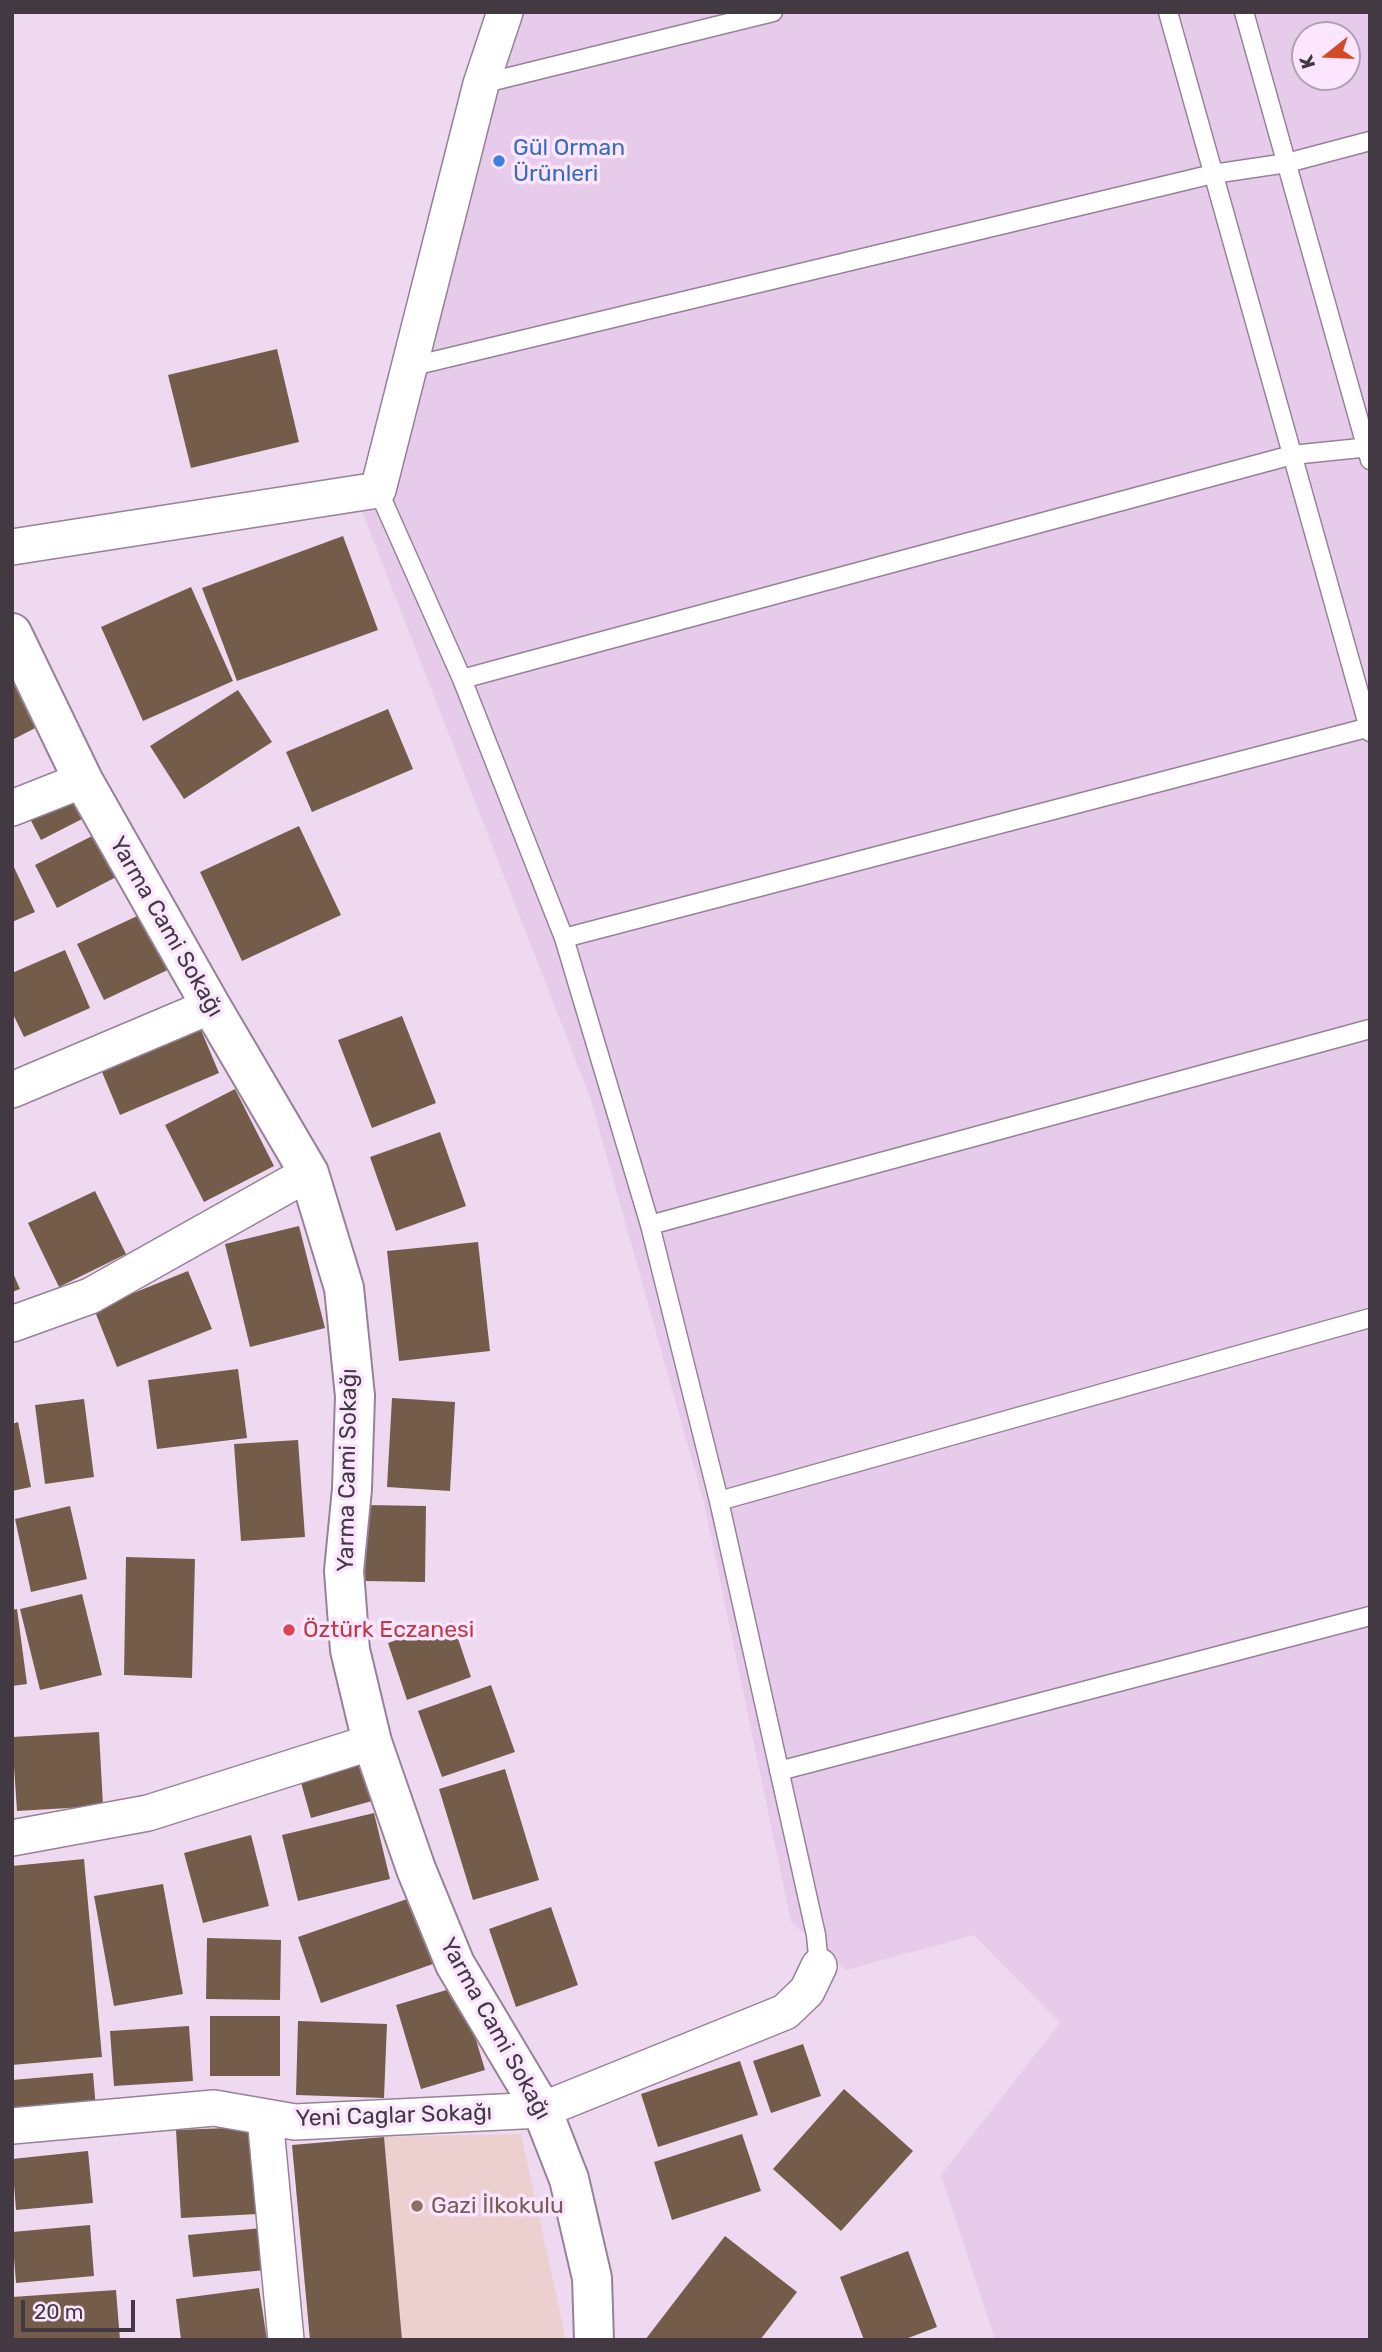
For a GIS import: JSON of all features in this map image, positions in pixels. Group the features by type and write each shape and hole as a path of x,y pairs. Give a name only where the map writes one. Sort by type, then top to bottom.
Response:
{"street":[{"path":"12,547 378,490 481,85 505,12"},
{"name":"Yarma Cami Sokağı","path":"12,633 83,780 309,1173 344,1288 355,1396 352,1489 344,1571 350,1650 372,1741 416,1869 455,1964 542,2110 569,2179 592,2278 594,2340"},
{"path":"12,808 83,780"},
{"path":"12,1090 211,1006"},
{"path":"12,1324 90,1296 309,1173"},
{"path":"12,1838 148,1813 372,1741"},
{"name":"Yeni Caglar Sokağı","path":"12,2126 214,2108 295,2122 542,2110 785,2012 807,1991 818,1966"},
{"path":"265,2117 286,2340"}],"lane":[{"path":"481,85 773,12"},
{"path":"564,938 1369,729 1168,12"},
{"path":"462,679 1292,455 1369,452 1244,12"},
{"path":"409,367 1213,174 1287,163 1370,141"},
{"path":"378,490 462,679 564,938 650,1225 719,1501 816,1934 818,1966"},
{"path":"650,1225 1370,1029"},
{"path":"719,1501 1370,1318"},
{"path":"779,1771 1370,1616"}],"shaded area":[{"path":"523,12 1370,12 1370,2340 995,2340 941,2175 1060,2023 974,1935 846,1970 791,1922 704,1503 590,1097 356,496 499,89"},
{"name":"Gazi İlkokulu","path":"521,2134 566,2340 310,2340 292,2146 384,2137"}],"building":[{"path":"277,349 299,442 191,468 168,375"},
{"path":"343,536 378,630 237,681 202,588"},
{"path":"191,587 233,681 143,721 101,627"},
{"path":"12,673 45,723 12,740"},
{"path":"238,690 272,742 184,799 150,746"},
{"path":"388,709 413,769 312,812 286,752"},
{"path":"71,791 84,818 41,840 27,813"},
{"path":"299,826 341,915 242,961 200,872"},
{"path":"96,834 118,876 57,908 35,865"},
{"path":"12,863 35,912 12,922"},
{"path":"148,911 174,967 104,1000 77,944"},
{"path":"65,950 90,1008 24,1037 12,1012 12,973"},
{"path":"402,1016 436,1103 372,1128 338,1040"},
{"path":"201,1030 219,1073 120,1115 102,1072"},
{"path":"235,1089 274,1166 204,1202 165,1125"},
{"path":"440,1132 466,1206 396,1231 370,1157"},
{"path":"95,1191 126,1254 59,1287 28,1223"},
{"path":"299,1226 325,1328 250,1347 225,1244"},
{"path":"478,1242 490,1351 399,1361 387,1251"},
{"path":"12,1271 20,1289 12,1292"},
{"path":"188,1271 212,1329 117,1367 94,1309"},
{"path":"238,1369 247,1438 157,1449 148,1380"},
{"path":"392,1398 455,1402 450,1491 387,1487"},
{"path":"84,1399 94,1477 45,1484 35,1405"},
{"path":"18,1422 31,1487 12,1491 12,1424"},
{"path":"298,1440 305,1537 241,1541 234,1444"},
{"path":"366,1505 426,1506 425,1582 365,1581"},
{"path":"70,1506 87,1579 31,1592 15,1519"},
{"path":"126,1557 195,1559 192,1678 124,1675"},
{"path":"82,1594 102,1675 40,1690 20,1609"},
{"path":"17,1609 27,1684 12,1686 12,1610"},
{"path":"452,1621 471,1677 407,1700 388,1643"},
{"path":"491,1685 515,1752 442,1777 418,1711"},
{"path":"99,1732 103,1806 17,1811 12,1737"},
{"path":"360,1756 372,1801 311,1818 298,1772"},
{"path":"505,1769 539,1880 473,1900 439,1789"},
{"path":"374,1813 390,1879 298,1901 282,1835"},
{"path":"251,1835 269,1906 203,1923 184,1853"},
{"path":"84,1859 102,2057 12,2065 12,1866"},
{"path":"163,1884 183,1994 114,2006 94,1896"},
{"path":"410,1898 433,1964 321,2003 298,1937"},
{"path":"551,1907 578,1985 516,2007 489,1929"},
{"path":"207,1938 281,1940 280,2000 206,1999"},
{"path":"460,1986 485,2070 421,2089 396,2005"},
{"path":"210,2016 280,2016 280,2076 210,2076"},
{"path":"298,2021 387,2024 384,2098 296,2095"},
{"path":"189,2026 193,2081 114,2086 110,2031"},
{"path":"803,2044 821,2096 771,2113 753,2061"},
{"path":"740,2061 758,2115 658,2147 641,2094"},
{"path":"93,2073 96,2109 12,2116 12,2080"},
{"path":"844,2089 913,2151 841,2231 773,2169"},
{"path":"254,2127 258,2214 181,2218 176,2130"},
{"path":"742,2134 761,2191 672,2220 654,2162"},
{"path":"384,2137 402,2340 310,2340 292,2145"},
{"path":"88,2151 93,2203 16,2210 12,2159"},
{"path":"90,2225 94,2276 16,2283 12,2232"},
{"path":"262,2228 266,2270 193,2277 188,2235"},
{"path":"725,2236 797,2292 760,2340 645,2340"},
{"path":"908,2251 937,2327 903,2340 864,2340 840,2277"},
{"path":"259,2288 267,2340 181,2340 176,2299"},
{"path":"116,2290 120,2340 12,2340 12,2297"}],"place":[{"name":"Gül Orman Ürünleri","path":"499,161"},
{"name":"Öztürk Eczanesi","path":"289,1630"},
{"name":"Gazi İlkokulu","path":"417,2206"}]}
